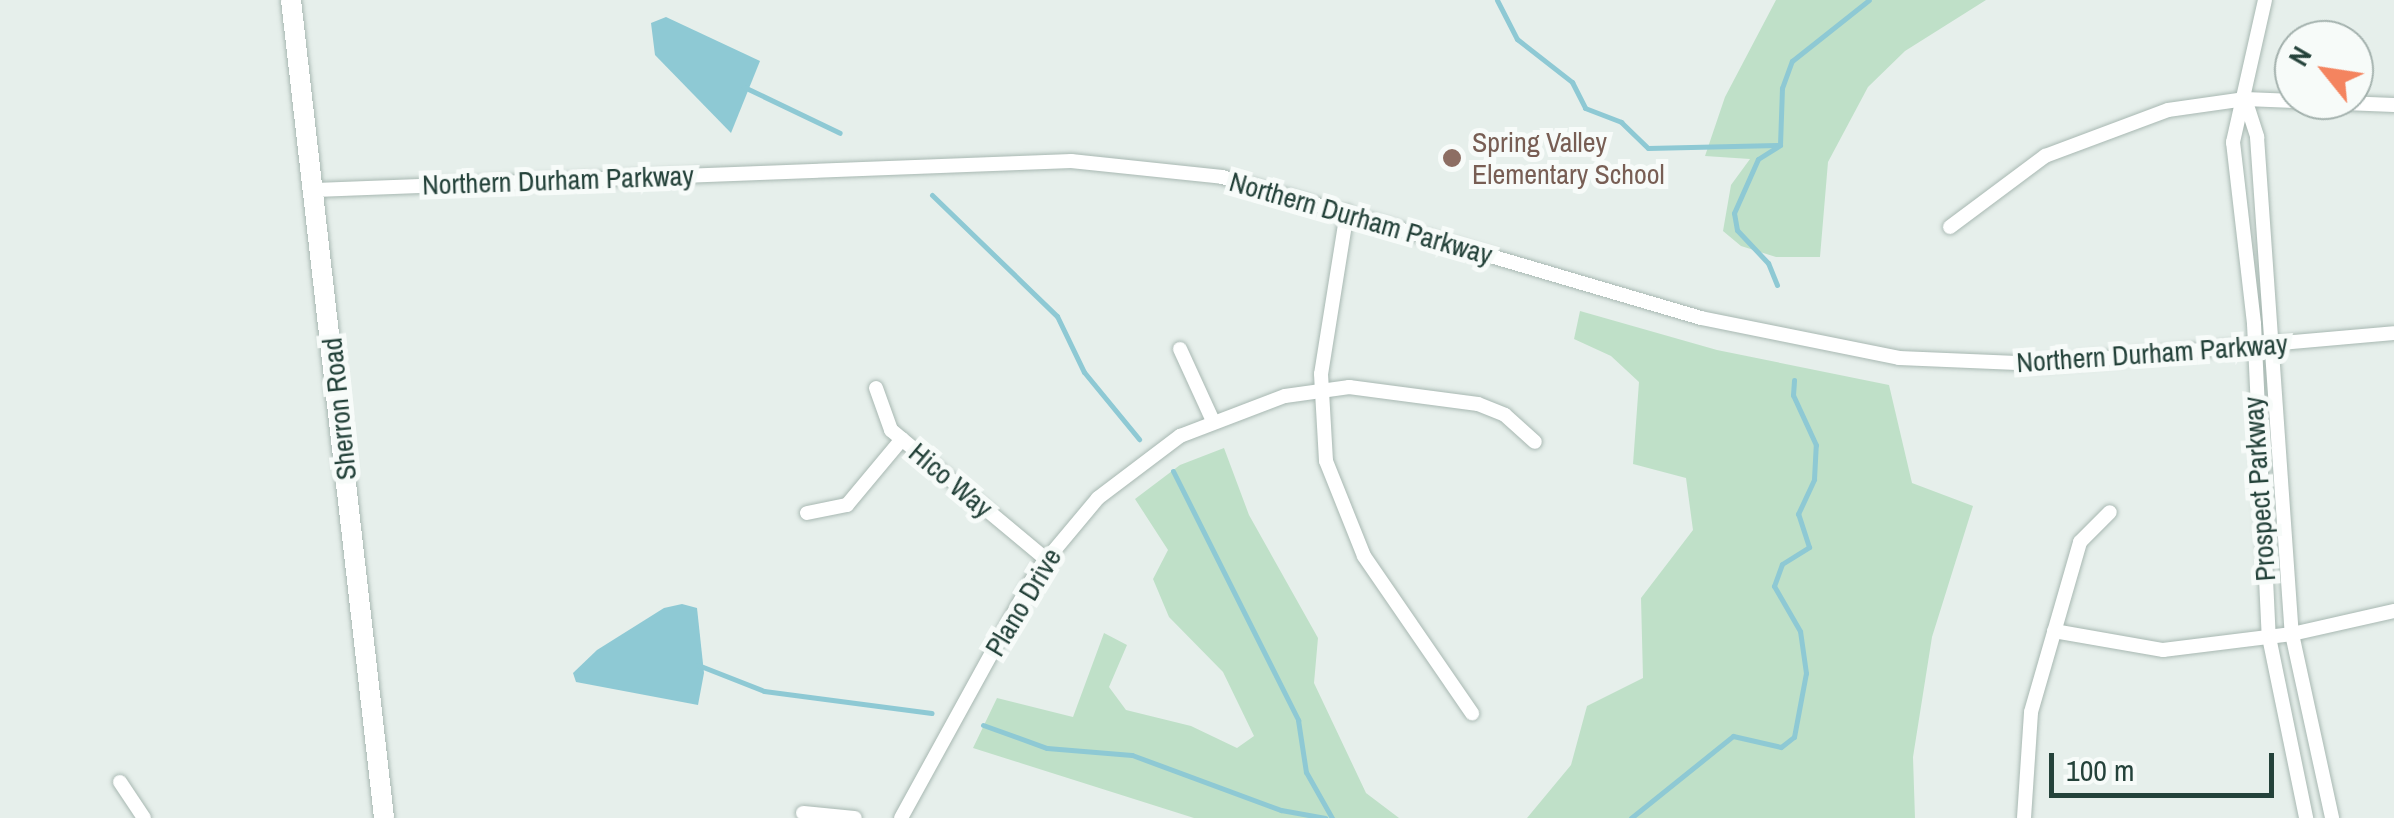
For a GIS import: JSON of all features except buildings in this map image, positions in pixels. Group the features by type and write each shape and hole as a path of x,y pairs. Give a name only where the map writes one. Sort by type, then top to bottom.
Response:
{"main road":[{"name":"Sherron Road","path":"291,0 384,818"}],"street":[{"name":"Prospect Parkway","path":"2265,0 2233,142 2255,348 2269,637 2306,818"},
{"name":"Prospect Parkway","path":"2244,100 2257,137 2292,634 2332,818"},
{"path":"1950,228 2004,184 2074,142 2168,110 2244,100 2394,105"},
{"name":"Northern Durham Parkway","path":"315,190 1071,161 1222,178 1701,318 1849,351 2041,364 2394,333"},
{"path":"1347,212 1320,388 1326,461 1348,526 1472,713"},
{"path":"1180,349 1212,419"},
{"name":"Hico Way","path":"876,388 891,430 1046,559"},
{"name":"Plano Drive","path":"901,818 1046,559 1128,471 1212,419 1320,388 1402,389 1478,404 1505,415 1535,442"},
{"path":"807,513 846,504 902,438"},
{"path":"2024,818 2025,744 2054,631 2080,542 2110,512"},
{"path":"2054,631 2163,650 2292,634 2394,611"},
{"path":"120,782 144,818"},
{"path":"803,813 855,818"}],"green space":[{"path":"1776,0 1986,0 1905,51 1868,87 1828,162 1820,257 1776,257 1741,246 1723,231 1731,185 1750,159 1705,156 1725,97"},
{"path":"1580,311 1717,350 1889,385 1912,483 1973,506 1932,637 1913,757 1915,818 1527,818 1571,765 1587,706 1643,678 1641,598 1693,530 1686,478 1633,464 1639,382 1611,356 1574,339"},
{"path":"1224,448 1249,515 1318,638 1314,683 1366,793 1399,818 1194,818 973,748 997,698 1073,717 1104,633 1127,645 1109,687 1126,710 1191,726 1237,748 1254,736 1223,672 1169,617 1153,579 1168,550 1135,499 1180,465"}],"water":[{"path":"666,17 760,61 731,133 655,55 651,23"},
{"path":"682,604 697,608 704,673 698,705 576,682 573,673 597,650 664,608"}],"waterway":[{"path":"1497,0 1517,39 1572,82 1585,108 1621,122 1648,148 1777,145"},
{"path":"1777,285 1768,263 1737,230 1734,213 1758,159 1780,145 1782,88 1792,61 1869,0"},
{"path":"744,87 840,133"},
{"path":"932,195 1057,316 1084,372 1139,439"},
{"path":"1631,818 1733,736 1781,747 1794,737 1806,673 1800,631 1774,586 1782,564 1809,547 1798,514 1814,479 1816,445 1793,395 1794,380"},
{"path":"1173,471 1298,720 1306,772 1332,818"},
{"path":"698,665 764,691 932,713"},
{"path":"983,725 1047,748 1132,755 1281,810 1325,818"}],"place":[{"name":"Spring Valley Elementary School","path":"1452,158"}]}
